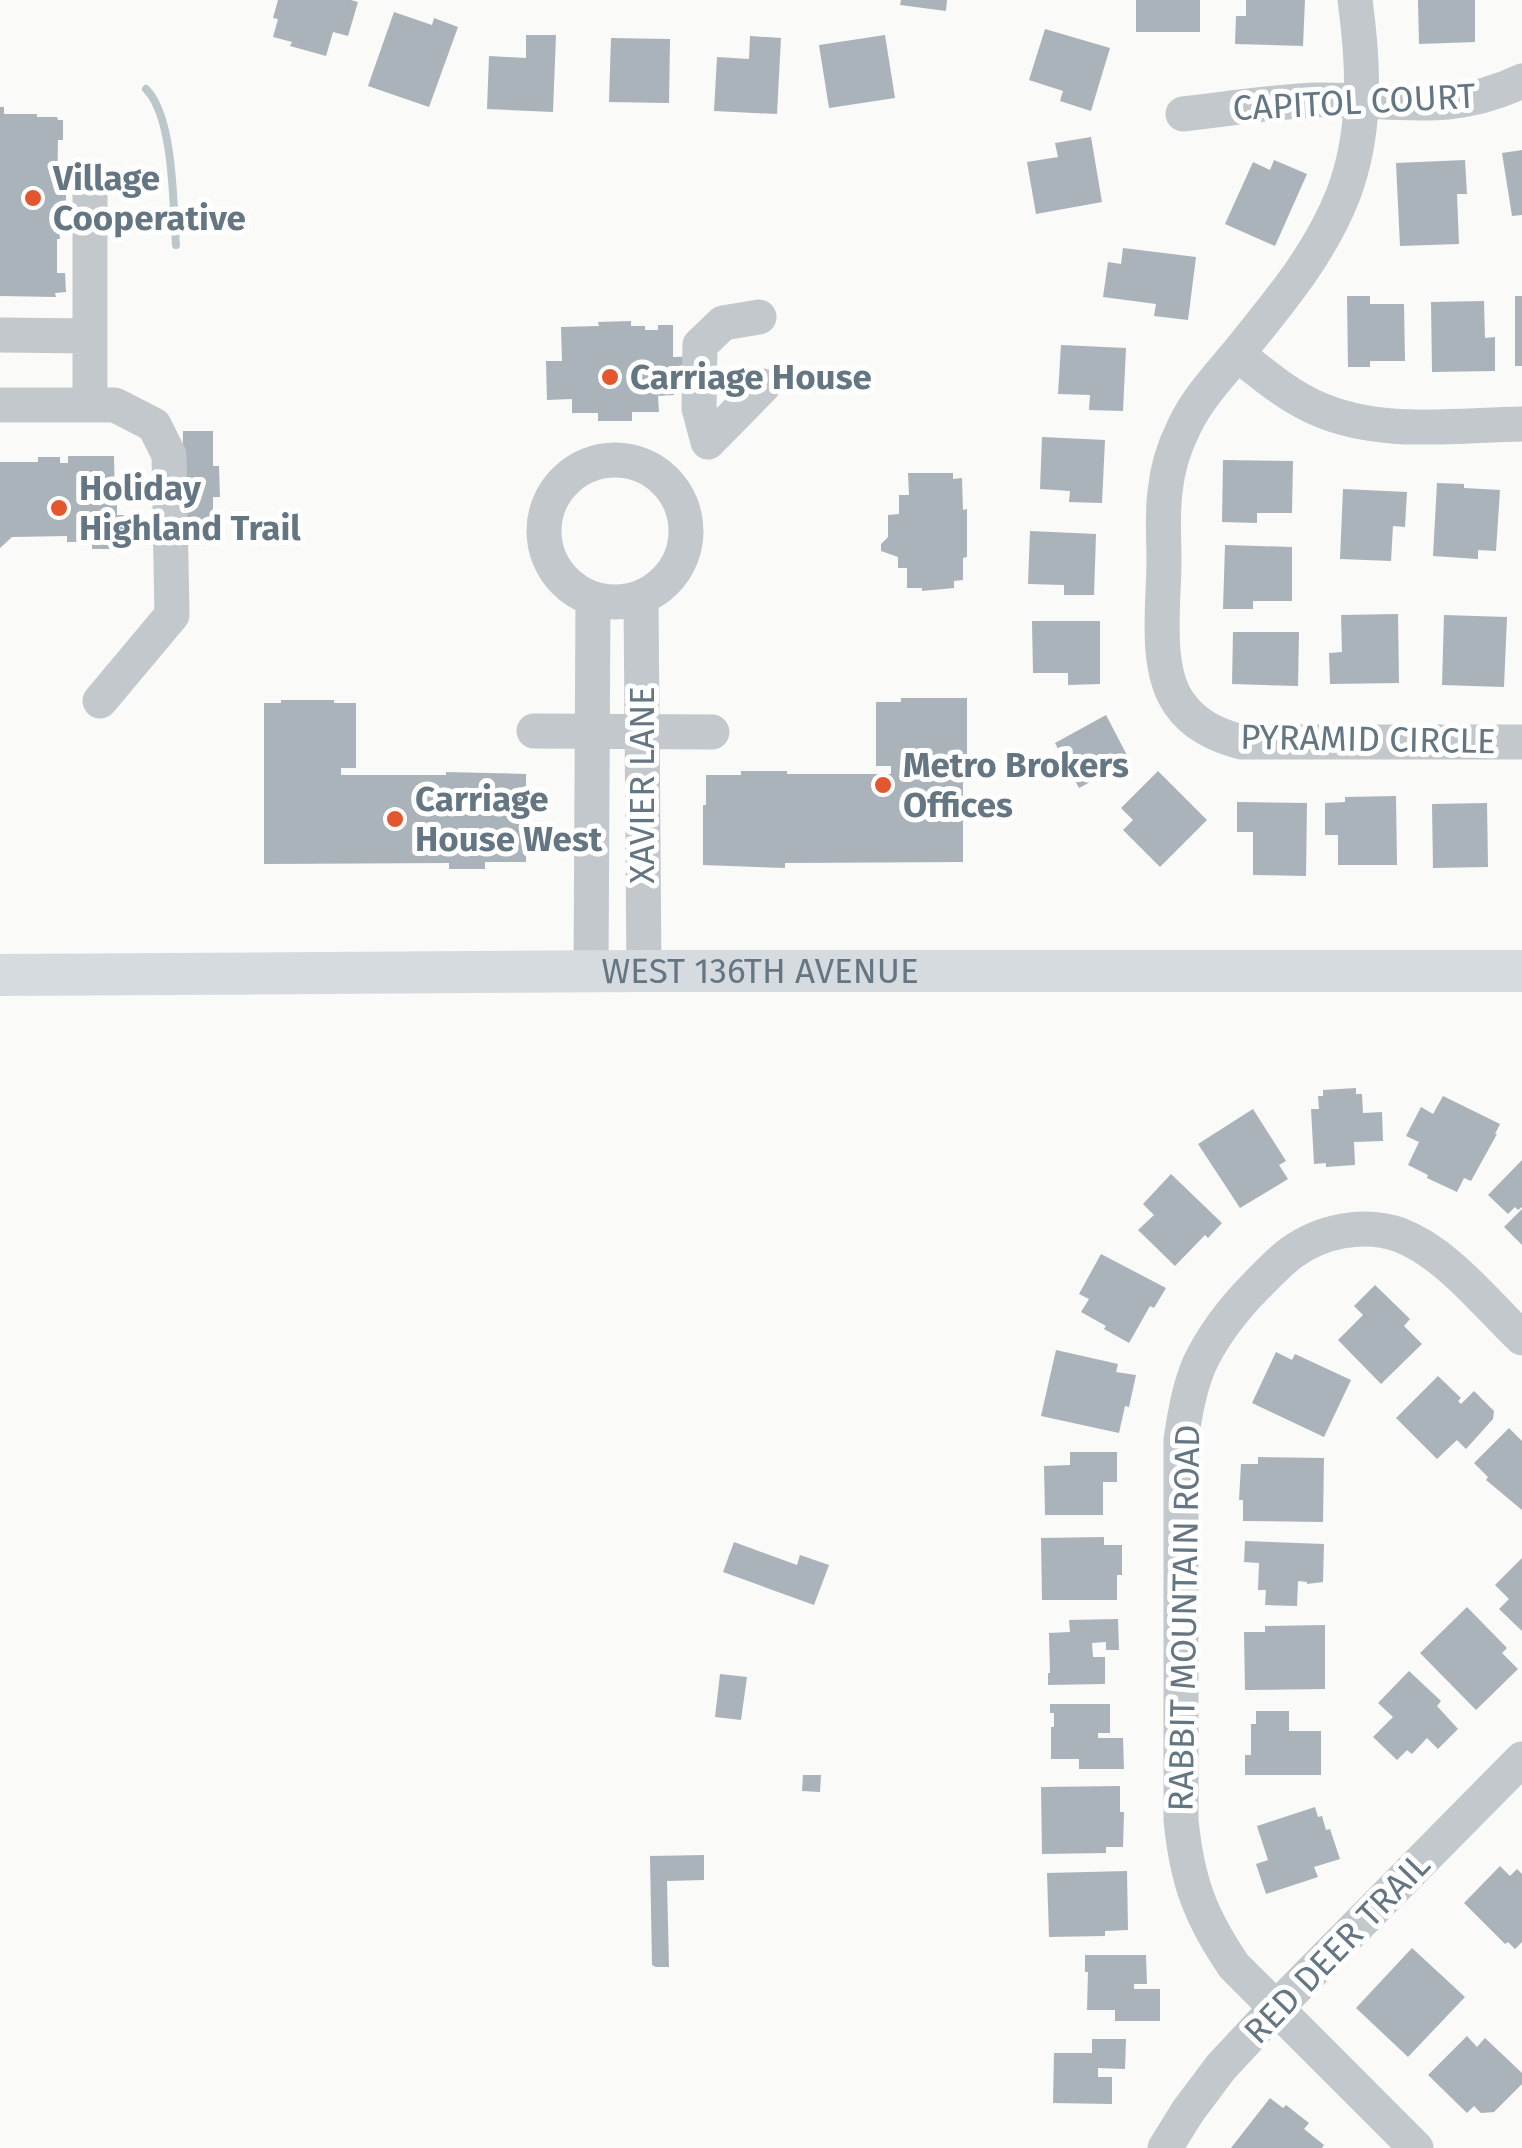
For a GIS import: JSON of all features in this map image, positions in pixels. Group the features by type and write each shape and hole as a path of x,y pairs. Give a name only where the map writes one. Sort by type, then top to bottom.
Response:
{"main road":[{"name":"WEST 136TH AVENUE","path":"0,974 1522,972"}],"street":[{"name":"PYRAMID CIRCLE","path":"1355,0 1362,54 1362,101 1356,148 1344,193 1325,236 1300,275 1202,395 1184,424 1171,460 1164,494 1163,650 1168,680 1194,721 1216,735 1241,742 1522,742"},
{"name":"CAPITOL COURT","path":"1183,114 1314,100 1427,105 1460,102 1500,92 1522,81"},
{"path":"90,178 90,404"},
{"path":"759,317 723,323 700,345 699,408 708,442 763,386"},
{"path":"0,335 90,336"},
{"path":"1237,354 1285,391 1316,408 1354,421 1393,427 1522,424"},
{"path":"0,404 115,404 154,426 170,455 172,615 100,701"},
{"path":"625,461 648,468 667,482 678,497 687,533 683,554 674,572 659,588 641,598 617,603 593,599 572,589 556,572 546,551 544,528 549,505 561,485 579,470 601,462 625,461"},
{"name":"XAVIER LANE","path":"641,598 644,971"},
{"name":"XAVIER LANE","path":"591,972 593,599"},
{"path":"534,731 712,732"},
{"name":"RABBIT MOUNTAIN ROAD","path":"1416,2148 1234,1966 1211,1933 1194,1896 1184,1856 1182,1820 1181,1440 1188,1400 1200,1365 1219,1329 1244,1298 1290,1254 1315,1238 1370,1229 1396,1234 1423,1246 1522,1338"},
{"name":"RED DEER TRAIL","path":"1165,2148 1221,2067 1275,2009 1516,1777"}],"building":[{"path":"278,0 358,2 348,36 333,32 326,56 273,37"},
{"path":"901,0 947,0 946,11 900,5"},
{"path":"1136,0 1200,0 1200,32 1136,32"},
{"path":"1246,0 1305,0 1303,46 1235,44 1236,16 1246,16"},
{"path":"1418,0 1475,0 1475,42 1419,44"},
{"path":"394,12 432,25 434,18 458,27 429,107 368,86"},
{"path":"1045,29 1110,48 1091,111 1060,101 1063,91 1029,80"},
{"path":"526,35 556,35 553,112 487,109 489,56 526,58"},
{"path":"885,35 895,98 829,108 819,45"},
{"path":"750,36 781,38 777,114 714,111 717,57 749,59"},
{"path":"611,38 670,39 669,103 609,102"},
{"name":"Village Cooperative","path":"0,107 4,107 4,114 37,114 63,120 63,140 58,140 57,189 66,189 66,208 57,208 57,273 65,273 66,292 55,293 56,297 0,296"},
{"path":"1091,137 1102,202 1036,214 1027,162 1058,157 1055,143"},
{"path":"1522,150 1522,215 1512,216 1502,153"},
{"path":"1274,160 1307,174 1275,246 1225,224 1253,162 1270,170"},
{"path":"1465,160 1467,194 1457,194 1459,244 1400,246 1396,163"},
{"path":"1123,248 1196,257 1188,320 1154,316 1156,304 1103,297 1108,262 1121,264"},
{"path":"1347,296 1370,296 1370,304 1404,304 1405,361 1370,361 1370,367 1348,367"},
{"path":"1515,296 1522,296 1522,366 1515,366"},
{"path":"1484,301 1485,338 1495,337 1495,371 1432,372 1431,302"},
{"name":"Carriage House","path":"631,321 631,326 645,326 645,330 673,325 673,357 714,356 714,392 658,396 659,412 632,412 632,421 598,421 598,413 572,413 572,399 547,400 546,361 562,361 561,327"},
{"path":"1061,345 1126,348 1123,411 1089,410 1090,395 1058,394"},
{"path":"183,431 213,431 213,466 219,466 220,497 213,497 213,524 182,522"},
{"path":"1042,437 1105,440 1102,503 1069,502 1070,491 1040,489"},
{"name":"Holiday Highland Trail","path":"68,456 114,456 115,499 97,501 117,501 117,515 124,515 124,549 92,549 92,542 67,542 67,536 12,537 0,548 0,462 38,462 38,457 60,457 60,463 68,463"},
{"path":"1223,460 1293,461 1292,513 1257,513 1257,523 1222,522"},
{"path":"908,473 953,473 953,479 962,478 963,510 967,509 967,557 963,558 963,580 954,581 954,588 907,588 907,568 898,568 898,557 881,551 881,544 888,537 888,515 899,514 899,495 909,495"},
{"path":"1437,483 1500,490 1496,551 1478,550 1478,559 1433,556"},
{"path":"1343,489 1407,492 1405,527 1393,526 1391,561 1340,559"},
{"path":"1030,531 1096,534 1094,595 1064,595 1064,585 1028,584"},
{"path":"1225,545 1292,547 1292,601 1253,601 1253,609 1223,609"},
{"path":"1398,614 1399,683 1330,684 1329,653 1342,652 1341,615"},
{"path":"1444,615 1507,617 1504,687 1442,685"},
{"path":"1032,621 1100,621 1100,684 1068,685 1068,673 1033,673"},
{"path":"1233,632 1299,632 1298,686 1232,684"},
{"path":"901,698 967,698 963,862 785,863 785,868 703,865 706,775 741,775 741,771 891,774 891,766 876,766 876,702 901,702"},
{"name":"Carriage House West","path":"264,703 356,703 356,768 341,768 341,775 526,774 526,862 485,862 485,869 449,869 449,863 264,864"},
{"path":"1106,715 1130,761 1079,788 1055,743"},
{"path":"1158,771 1207,820 1160,867 1123,830 1133,820 1121,808"},
{"path":"1396,796 1397,865 1338,865 1338,835 1325,835 1325,803 1345,802 1345,797"},
{"path":"1237,802 1307,803 1306,876 1253,875 1253,832 1237,832"},
{"path":"1487,803 1488,867 1433,868 1432,804"},
{"path":"1356,1088 1356,1094 1362,1094 1363,1113 1382,1112 1383,1141 1354,1142 1355,1165 1314,1164 1311,1109 1319,1109 1318,1096 1323,1096 1323,1090"},
{"path":"1443,1096 1500,1124 1471,1181 1464,1178 1457,1192 1408,1165 1419,1142 1406,1136 1421,1107 1433,1114"},
{"path":"1253,1109 1286,1161 1279,1165 1288,1179 1240,1208 1198,1144"},
{"path":"1522,1160 1522,1207 1515,1207 1508,1214 1488,1195"},
{"path":"1171,1174 1222,1223 1175,1266 1138,1230 1154,1215 1143,1204"},
{"path":"1522,1209 1522,1245 1504,1227"},
{"path":"1101,1254 1166,1288 1154,1308 1150,1306 1129,1343 1081,1312 1089,1299 1079,1294"},
{"path":"1375,1285 1410,1319 1404,1326 1422,1344 1381,1384 1338,1340 1363,1315 1354,1306"},
{"path":"1056,1350 1118,1364 1116,1372 1136,1375 1119,1433 1041,1416"},
{"path":"1276,1352 1292,1360 1295,1354 1351,1380 1324,1437 1252,1403"},
{"path":"1438,1376 1461,1398 1461,1404 1474,1391 1494,1411 1493,1419 1466,1449 1457,1440 1437,1459 1396,1418"},
{"path":"1509,1428 1522,1441 1522,1510 1486,1480 1488,1477 1474,1463"},
{"path":"1070,1452 1117,1452 1117,1482 1103,1482 1103,1515 1045,1515 1044,1466 1070,1465"},
{"path":"1258,1457 1324,1458 1323,1522 1243,1521 1243,1500 1239,1500 1241,1464 1258,1464"},
{"path":"1104,1537 1104,1545 1122,1545 1117,1600 1042,1600 1041,1538"},
{"path":"1245,1541 1324,1544 1323,1582 1298,1581 1297,1606 1265,1605 1266,1590 1258,1590 1259,1563 1244,1562"},
{"path":"734,1542 797,1565 800,1555 829,1565 814,1605 723,1572"},
{"path":"1522,1558 1522,1631 1499,1609 1509,1599 1495,1585"},
{"path":"1467,1607 1507,1648 1502,1653 1518,1669 1476,1710 1420,1653"},
{"path":"1118,1619 1119,1650 1106,1650 1106,1642 1092,1643 1093,1657 1105,1657 1105,1684 1048,1685 1049,1633 1070,1632 1069,1620"},
{"path":"1325,1625 1325,1689 1245,1690 1244,1632 1265,1632 1265,1626"},
{"path":"1409,1671 1441,1701 1437,1706 1458,1729 1438,1749 1427,1738 1412,1754 1407,1750 1397,1760 1373,1737 1393,1717 1378,1703"},
{"path":"720,1674 747,1677 741,1720 715,1717"},
{"path":"1050,1704 1110,1704 1110,1733 1098,1733 1098,1738 1123,1738 1124,1769 1079,1769 1079,1759 1051,1759 1054,1713 1050,1713"},
{"path":"1256,1711 1289,1711 1289,1731 1321,1731 1321,1775 1245,1775 1245,1755 1251,1755 1251,1724 1256,1724"},
{"path":"803,1775 821,1775 820,1792 802,1791"},
{"path":"1120,1786 1123,1847 1106,1847 1106,1853 1042,1854 1041,1787"},
{"path":"1315,1807 1326,1830 1330,1829 1340,1859 1314,1867 1318,1877 1266,1894 1256,1864 1268,1860 1257,1826"},
{"path":"704,1855 704,1880 667,1881 669,1967 656,1967 652,1965 650,1856"},
{"path":"1500,1866 1510,1876 1517,1869 1522,1874 1522,1942 1515,1949 1464,1903"},
{"path":"1127,1871 1128,1930 1105,1931 1105,1936 1049,1937 1047,1873"},
{"path":"1412,1948 1465,1997 1408,2057 1356,2008"},
{"path":"1085,1955 1146,1955 1147,1984 1134,1984 1134,1989 1160,1989 1160,2021 1115,2021 1115,2010 1087,2010"},
{"path":"1467,2036 1477,2047 1485,2038 1522,2073 1522,2084 1494,2112 1481,2113 1474,2106 1467,2113 1428,2075"},
{"path":"1092,2039 1126,2039 1125,2069 1098,2068 1098,2077 1112,2077 1112,2104 1053,2103 1054,2053 1092,2053"},
{"path":"1270,2098 1309,2123 1304,2129 1324,2145 1322,2148 1231,2148"}],"waterway":[{"path":"146,89 155,102 167,140 176,245"}],"place":[{"name":"Village Cooperative","path":"33,198"},
{"name":"Carriage House","path":"610,377"},
{"name":"Holiday Highland Trail","path":"59,508"},
{"name":"Metro Brokers Offices","path":"883,785"},
{"name":"Carriage House West","path":"395,819"}]}
